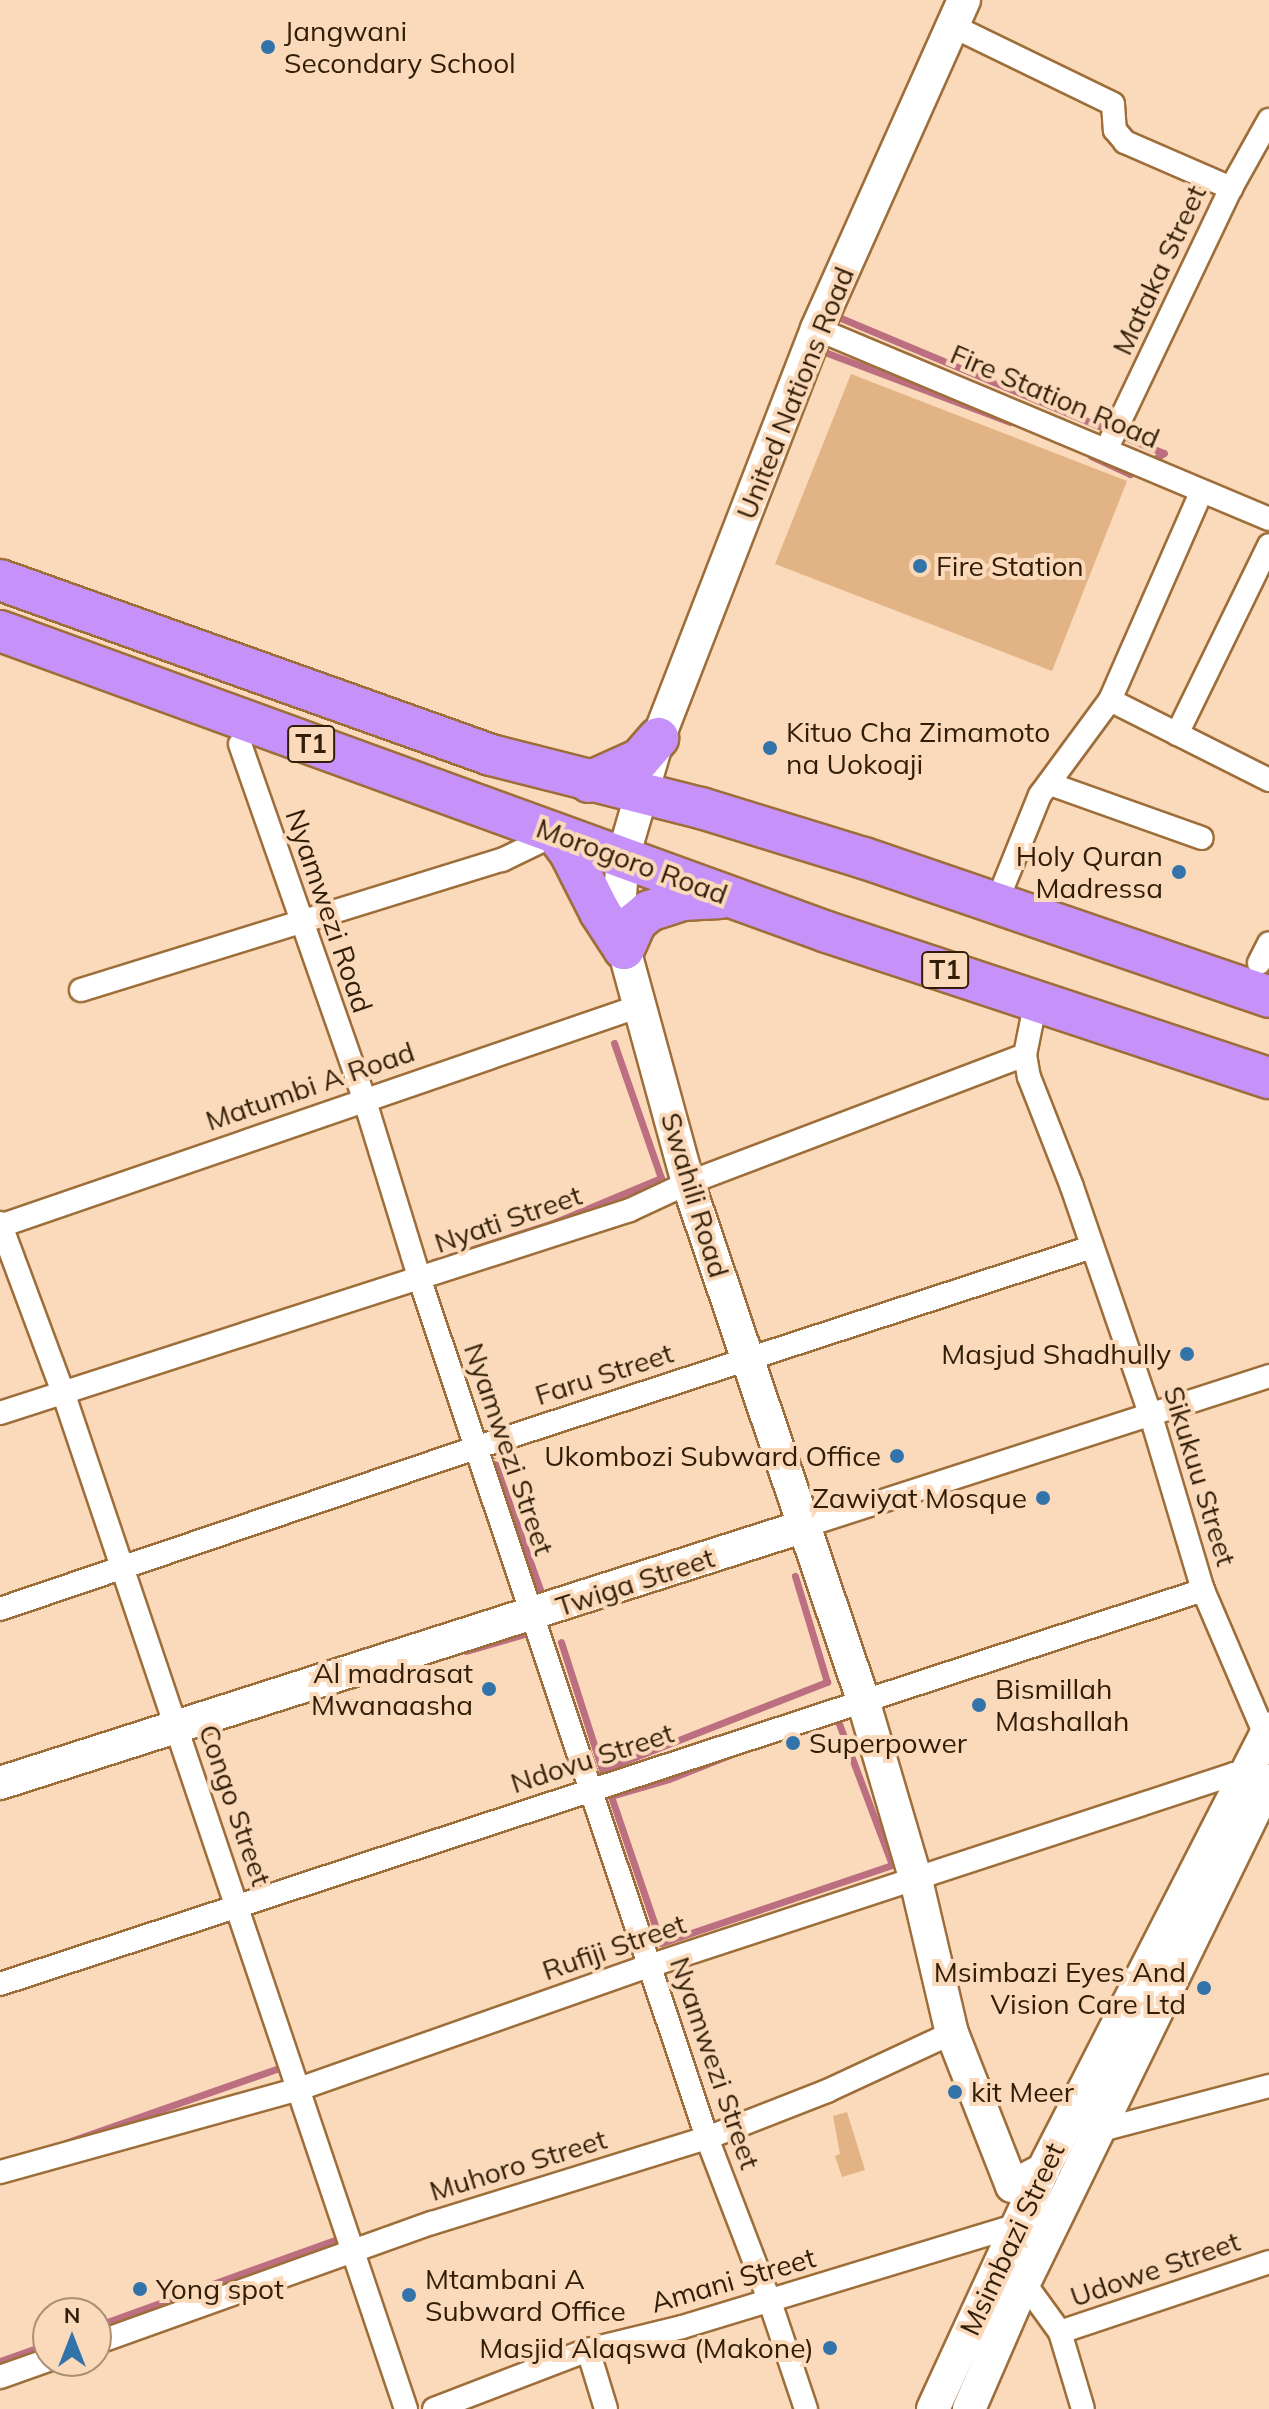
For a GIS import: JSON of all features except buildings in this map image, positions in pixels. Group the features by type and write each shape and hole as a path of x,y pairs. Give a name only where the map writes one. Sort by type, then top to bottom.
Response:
{"highway":[{"name":"Morogoro Road","path":"0,580 491,755 701,808 910,873 1266,968"},
{"name":"Morogoro Road","path":"0,631 737,899 1269,1078"},
{"path":"589,782 640,759 658,738"},
{"path":"658,738 668,768 682,790 701,808"},
{"path":"556,834 569,851 600,912 624,949"},
{"path":"624,949 636,922 649,911 682,900 737,899"}],"street":[{"name":"United Nations Road","path":"623,857 658,738 817,329 964,0"},
{"path":"967,33 1113,104 1115,130 1125,142 1231,188"},
{"name":"Mataka Street","path":"1107,448 1231,188 1269,120"},
{"name":"Fire Station Road","path":"817,329 1107,448 1201,493 1269,519"},
{"path":"1004,884 1040,795 1110,700 1201,493"},
{"path":"1177,734 1269,545"},
{"path":"1110,700 1177,734 1267,771"},
{"name":"Nyamwezi Road","path":"240,744 364,1098 420,1280"},
{"path":"1050,784 1202,838"},
{"path":"81,990 502,860 556,834"},
{"name":"Swahili Road","path":"623,857 619,908 624,949 688,1183 863,1700 916,1880 952,2033 1012,2186 1043,2170"},
{"name":"Sikukuu Street","path":"1036,1000 1025,1055 1029,1077 1151,1416 1203,1590 1268,1733"},
{"name":"Matumbi A Road","path":"0,1225 640,1006"},
{"name":"Nyati Street","path":"0,1413 630,1210 688,1183 1025,1055"},
{"name":"Congo Street","path":"0,1225 63,1392 406,2409"},
{"name":"Faru Street","path":"0,1609 478,1447 1092,1247"},
{"name":"Nyamwezi Street","path":"420,1280 707,2138 770,2302 806,2409"},
{"name":"Twiga Street","path":"0,1783 534,1615 1269,1376"},
{"name":"Ndovu Street","path":"0,1984 239,1909 590,1790 1203,1590"},
{"name":"Msimbazi Street","path":"933,2409 1010,2279 1049,2234 1101,2130 1261,1789 1268,1733"},
{"name":"Msimbazi Street","path":"969,2409 1010,2279 1019,2222 1043,2170 1261,1789"},
{"name":"Rufiji Street","path":"0,2172 299,2089 649,1966 916,1880 1261,1789"},
{"name":"Muhoro Street","path":"112,2337 432,2223 707,2138 827,2091 952,2033"},
{"path":"1101,2130 1269,2086"},
{"path":"1019,2222 1049,2234"},
{"name":"Amani Street","path":"434,2409 588,2350 770,2302 1019,2222"},
{"name":"Udowe Street","path":"1060,2332 1269,2262"},
{"path":"1010,2279 1060,2332 1083,2409"},
{"path":"588,2350 606,2409"},
{"path":"0,2377 32,2366"}],"shaded area":[{"path":"851,374 1127,481 1052,671 775,564"},
{"path":"847,2112 865,2170 842,2177 835,2156 840,2154 833,2116"}],"waterway":[{"path":"836,316 1164,453 1148,463"},
{"path":"822,351 1010,422"},
{"path":"1091,456 1130,474 1137,469"},
{"path":"433,1262 553,1223 661,1178 614,1043"},
{"path":"494,1461 541,1592"},
{"path":"561,1642 602,1770 827,1682 795,1576"},
{"path":"466,1651 535,1631"},
{"path":"835,1713 892,1865 661,1943 611,1796 669,1779 835,1713"},
{"path":"65,2143 282,2067 281,2061"},
{"path":"112,2320 340,2238 338,2232"},
{"path":"0,2361 32,2350"}],"place":[{"name":"Jangwani Secondary School","path":"268,47"},
{"name":"Fire Station","path":"920,566"},
{"name":"Kituo Cha Zimamoto na Uokoaji","path":"770,748"},
{"name":"Holy Quran Madressa","path":"1179,872"},
{"name":"Masjud Shadhully","path":"1187,1354"},
{"name":"Ukombozi Subward Office","path":"897,1456"},
{"name":"Zawiyat Mosque","path":"1043,1498"},
{"name":"Al madrasat Mwanaasha","path":"489,1689"},
{"name":"Bismillah Mashallah","path":"979,1705"},
{"name":"Superpower","path":"793,1743"},
{"name":"Msimbazi Eyes And Vision Care Ltd","path":"1204,1988"},
{"name":"kit Meer","path":"955,2092"},
{"name":"Yong spot","path":"140,2289"},
{"name":"Mtambani A Subward Office","path":"409,2295"},
{"name":"Masjid Alaqswa (Makone)","path":"830,2348"}]}
